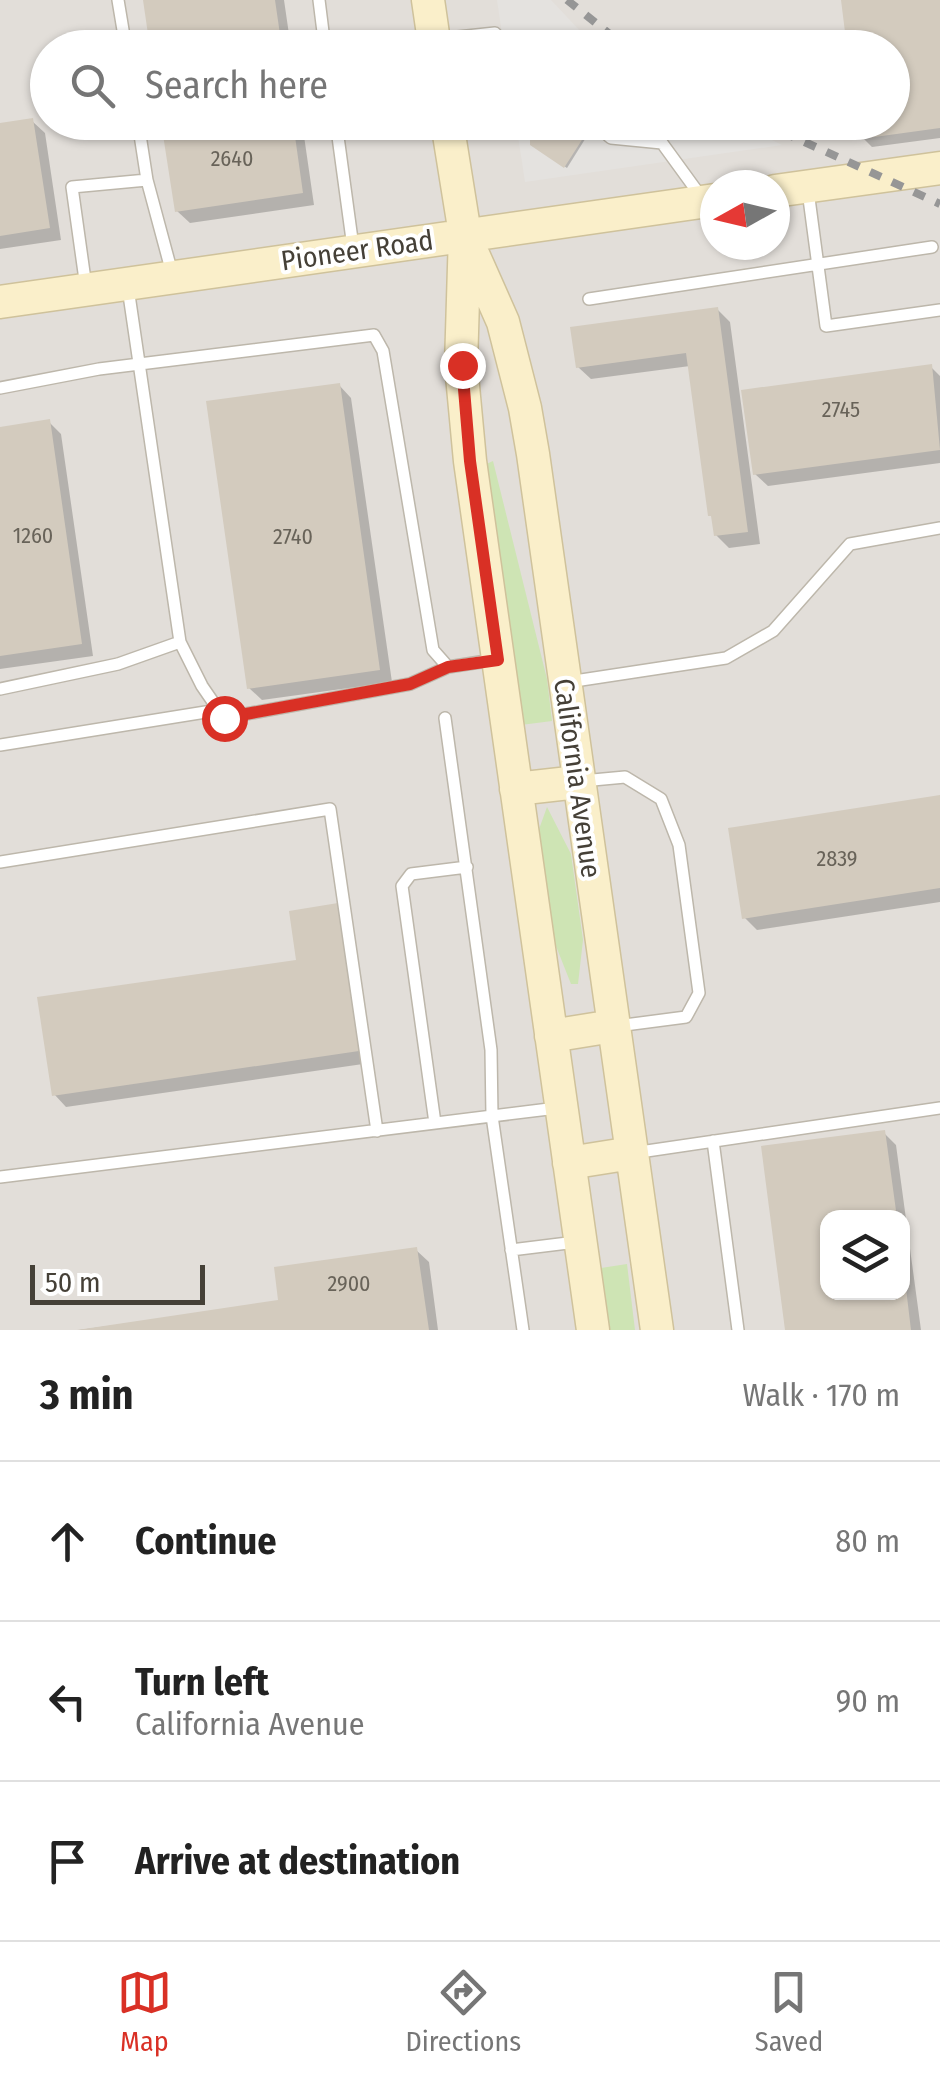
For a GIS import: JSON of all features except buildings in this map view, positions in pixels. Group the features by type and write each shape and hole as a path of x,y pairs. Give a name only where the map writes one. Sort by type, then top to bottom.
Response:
{"main road":[{"path":"428,0 433,30"},
{"name":"California Avenue","path":"450,140 464,234 464,412 593,1330"},
{"path":"791,189 940,168"},
{"name":"Pioneer Road","path":"0,302 700,201"},
{"name":"California Avenue","path":"464,234 503,322 525,408 657,1330"},
{"path":"516,789 578,782"},
{"path":"551,1036 613,1026"},
{"path":"569,1163 632,1153"}],"lane":[{"path":"118,0 123,30"},
{"path":"318,0 322,30"},
{"path":"141,140 147,180 173,277"},
{"path":"339,140 354,251"},
{"path":"631,140 662,143 700,188"},
{"path":"86,290 72,187 147,180"},
{"path":"791,189 818,265 826,326 940,310"},
{"path":"589,299 932,247"},
{"path":"128,284 180,642 202,686 224,718 326,702 410,684 448,667 498,660"},
{"path":"0,388 374,334 382,352 433,650 448,667"},
{"path":"564,683 726,658 774,631 850,544 940,528"},
{"path":"0,689 118,664 180,642"},
{"path":"0,745 218,710"},
{"path":"445,718 491,1050 492,1116 522,1330"},
{"path":"578,782 625,777 662,798 682,864 699,993 686,1017 613,1026"},
{"path":"0,862 330,808 377,1130"},
{"path":"435,1123 402,886 411,874 467,868"},
{"path":"0,1177 562,1108"},
{"path":"632,1153 940,1108"},
{"path":"714,1141 738,1330"},
{"path":"511,1250 581,1242"}],"shaded area":[{"path":"0,0 940,0 940,1330 0,1330"},
{"path":"497,0 551,0 579,30 501,30"},
{"path":"519,140 772,140 782,145 525,182"}],"green space":[{"path":"493,461 547,679 552,721 521,725 484,465"},
{"path":"547,807 571,854 583,940 578,984 571,984 552,936 538,832"},
{"path":"627,1264 635,1330 608,1330 601,1268"}],"railway":[{"path":"567,0 604,30"},
{"path":"800,140 940,204"}],"route":[{"path":"224,718 326,702 410,684 448,667 498,660 464,412 462,365"}]}
